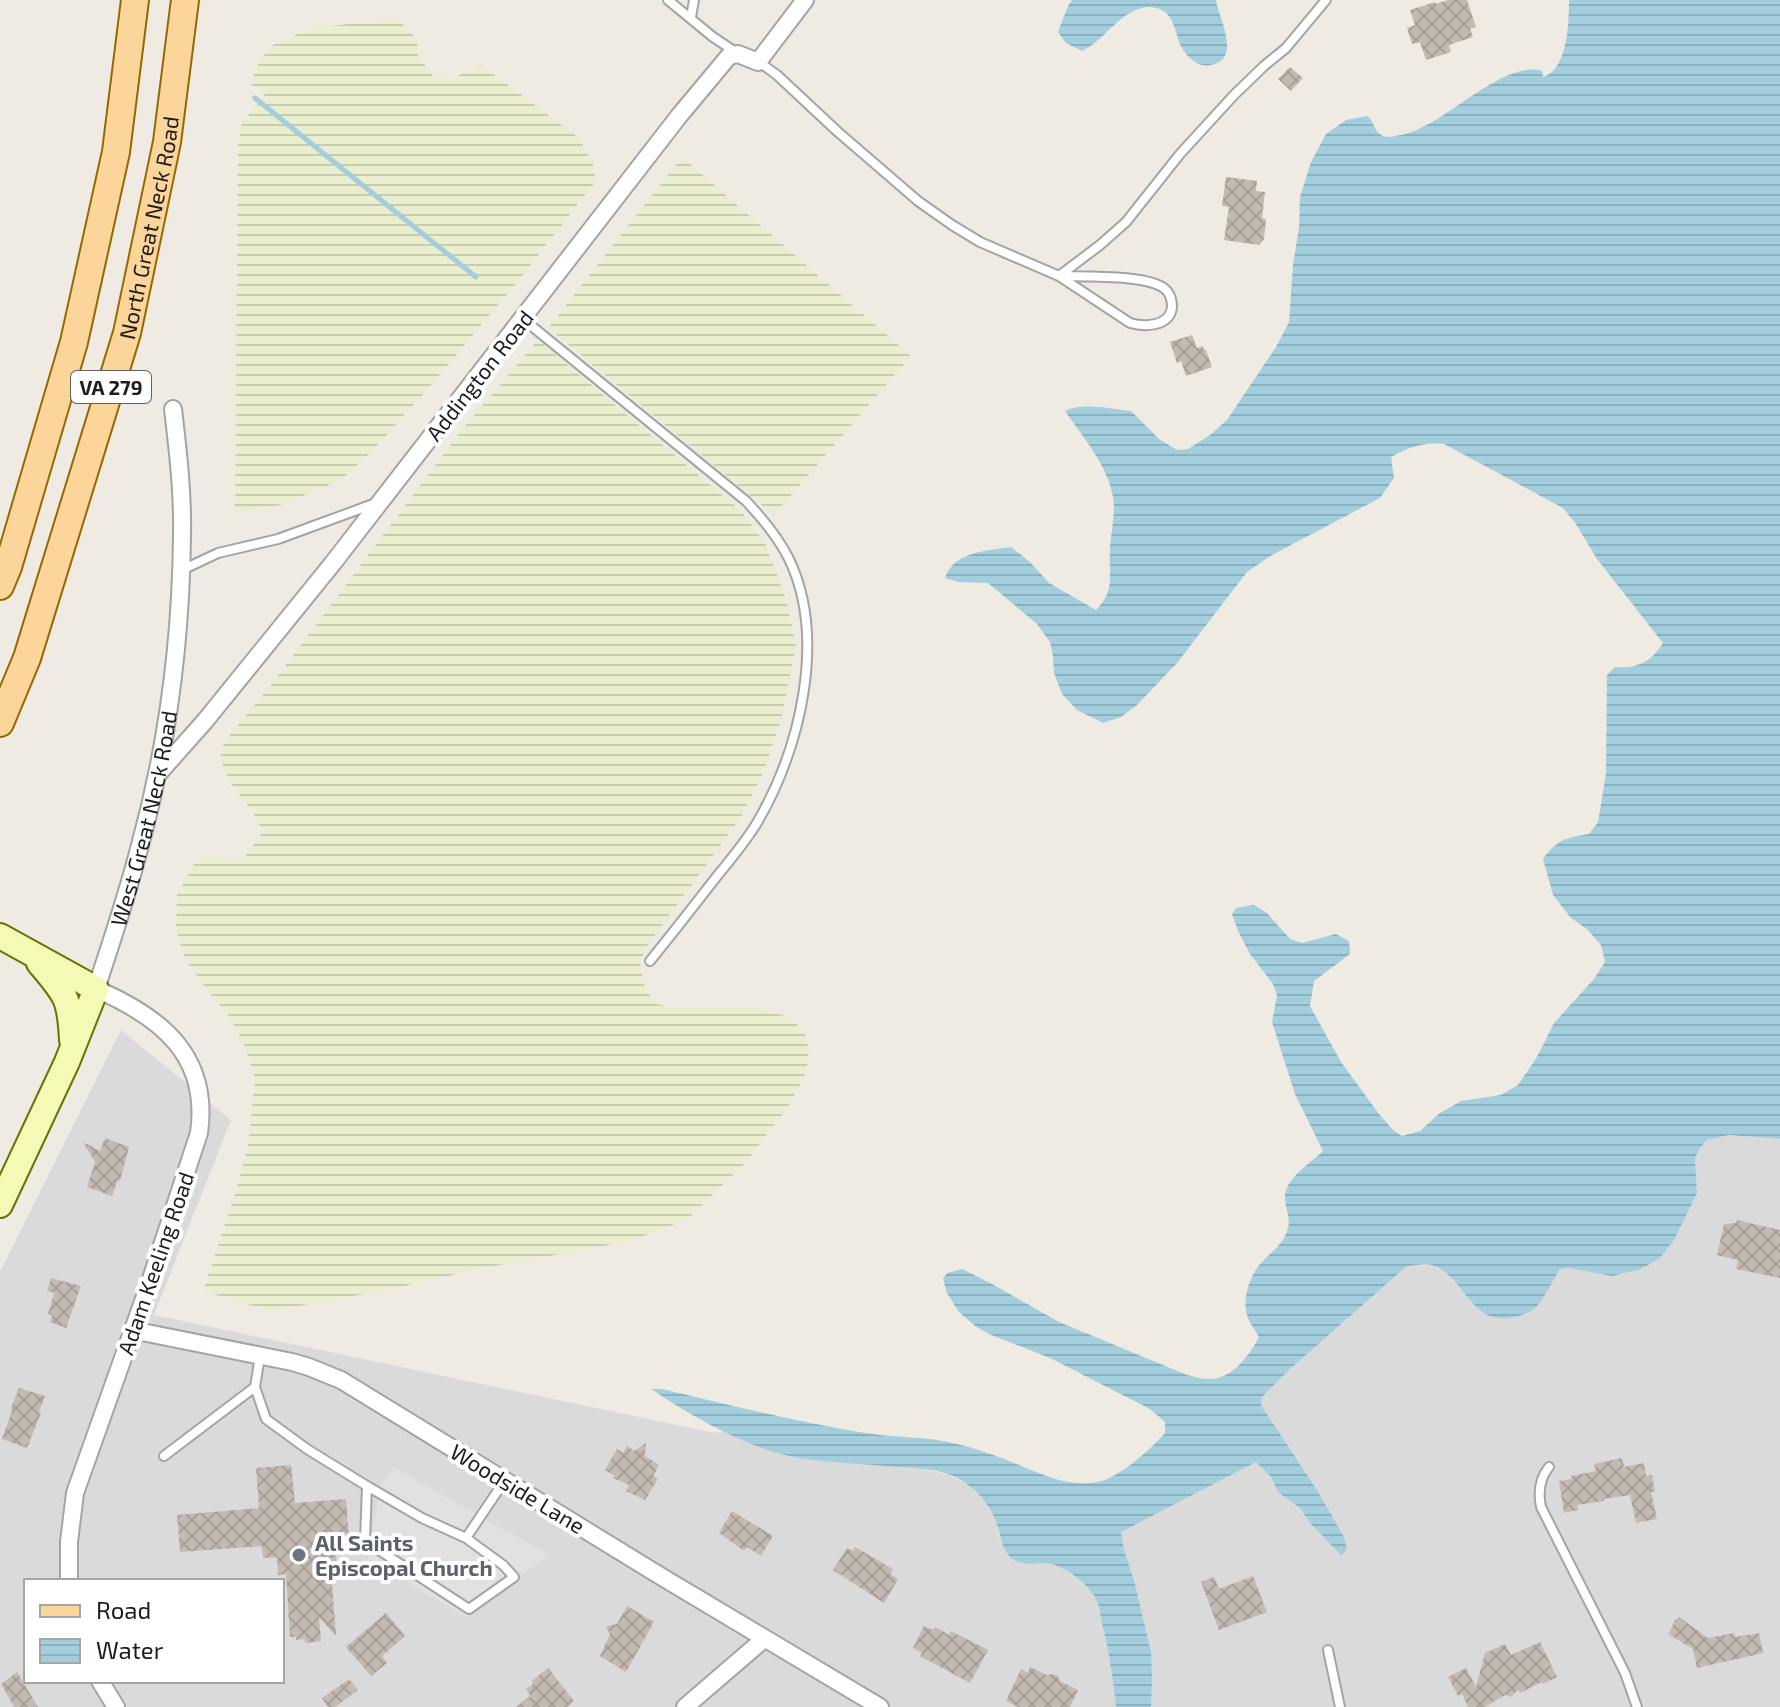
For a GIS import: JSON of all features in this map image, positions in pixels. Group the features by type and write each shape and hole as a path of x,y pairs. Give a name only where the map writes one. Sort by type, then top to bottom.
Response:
{"main road":[{"name":"North Great Neck Road","path":"0,586 74,342 116,152 135,0"},
{"name":"North Great Neck Road","path":"0,723 27,658 127,333 167,142 185,0"}],"street":[{"path":"738,54 758,62 805,0"},
{"name":"Addington Road","path":"157,775 205,721 381,501 679,116 729,56 738,54"},
{"name":"West Great Neck Road","path":"0,1205 73,1047 96,989 140,847 157,775 173,677 181,570 180,472 173,409"},
{"path":"0,936 96,989"},
{"path":"30,952 65,996 71,1016 73,1047"},
{"name":"Adam Keeling Road","path":"69,1579 69,1542 75,1493 199,1133 202,1113 201,1093 193,1068 181,1046 131,1006 96,989"},
{"name":"Woodside Lane","path":"132,1330 260,1355 309,1367 341,1380 880,1707"},
{"path":"685,1707 764,1639"},
{"path":"101,1683 116,1707"}],"lane":[{"path":"668,0 738,54"},
{"path":"691,17 694,0"},
{"path":"1059,276 1126,222 1191,142 1234,95 1286,48 1326,0"},
{"path":"758,62 777,75 918,201 952,225 980,242 1059,276 1130,323 1153,325 1164,321 1170,314 1171,298 1157,284 1128,278 1059,276"},
{"path":"523,319 746,501 780,543 790,562 803,603 806,649 799,720 775,789 746,840 650,961"},
{"path":"181,570 218,553 278,539 381,501"},
{"path":"260,1355 255,1387 266,1419 367,1486 422,1518 466,1538 514,1577 469,1609 365,1541 367,1486"},
{"path":"164,1456 255,1387"},
{"path":"1549,1467 1540,1482 1541,1507 1625,1673 1637,1707"},
{"path":"466,1538 505,1480"},
{"path":"1328,1650 1340,1707"}],"shaded area":[{"path":"121,1030 231,1120 154,1315 715,1433 723,1431 783,1455 922,1469 949,1475 971,1487 987,1504 1000,1539 1021,1564 1050,1562 1078,1579 1093,1593 1110,1654 1116,1707 0,1707 0,1272"},
{"path":"1729,1135 1780,1139 1780,1707 1151,1707 1152,1681 1135,1584 1121,1532 1256,1462 1271,1477 1278,1492 1300,1508 1310,1523 1341,1554 1317,1490 1261,1405 1262,1397 1407,1266 1430,1264 1445,1272 1480,1311 1535,1308 1559,1270 1568,1268 1612,1276 1639,1270 1659,1259 1697,1193 1695,1158 1700,1148 1707,1140"},
{"path":"393,1467 549,1555 466,1617 368,1559 380,1488"}],"green space":[{"path":"397,19 418,40 417,54 433,76 453,78 481,65 579,138 593,164 596,181 515,285 425,392 375,448 341,480 280,505 235,513 238,146 242,123 265,96 260,88 251,85 256,68 269,47 311,28"},
{"path":"682,157 911,356 774,515 548,328"},
{"path":"538,340 740,510 765,543 786,599 796,645 781,720 764,771 741,817 647,946 640,963 643,982 654,1003 672,1008 757,1007 791,1018 805,1034 809,1050 806,1073 788,1107 746,1162 688,1219 630,1241 270,1311 203,1291 248,1146 255,1078 244,1044 228,1015 185,959 176,929 177,895 194,864 215,856 231,861 245,857 263,832 252,811 231,784 220,759 224,742 268,689 460,432"}],"water":[{"path":"1072,0 1216,0 1226,37 1225,55 1211,65 1194,61 1181,47 1169,16 1161,9 1149,7 1122,18 1082,51 1066,43 1058,32"},
{"path":"1569,0 1780,0 1780,1139 1729,1135 1707,1140 1695,1158 1697,1193 1674,1240 1659,1259 1639,1270 1612,1276 1568,1268 1559,1270 1530,1312 1502,1318 1489,1316 1444,1271 1429,1264 1407,1266 1262,1397 1261,1405 1317,1490 1344,1537 1347,1550 1341,1555 1300,1508 1278,1492 1271,1477 1256,1462 1121,1532 1151,1652 1152,1681 1151,1707 1116,1707 1107,1644 1093,1594 1078,1579 1054,1564 1019,1563 1014,1560 1004,1547 989,1507 965,1483 951,1475 931,1470 805,1459 765,1449 705,1422 651,1389 840,1429 946,1441 983,1451 1063,1481 1085,1483 1105,1480 1151,1447 1165,1433 1165,1422 1150,1409 1050,1358 975,1326 959,1312 947,1293 943,1279 947,1273 962,1269 1059,1322 1187,1375 1216,1379 1231,1372 1250,1352 1259,1337 1246,1309 1246,1294 1251,1280 1258,1267 1284,1238 1288,1228 1285,1198 1289,1184 1323,1151 1295,1094 1272,1022 1277,995 1238,931 1232,914 1236,908 1254,905 1267,913 1290,939 1302,943 1336,934 1349,941 1350,954 1314,981 1310,1006 1341,1062 1379,1114 1402,1136 1420,1131 1440,1113 1461,1101 1501,1095 1518,1085 1554,1023 1594,979 1605,962 1601,945 1587,929 1571,918 1553,895 1543,859 1563,840 1589,834 1598,822 1606,774 1607,675 1615,667 1643,663 1663,643 1597,559 1563,508 1444,444 1404,450 1391,457 1394,478 1380,498 1272,555 1247,572 1177,663 1137,705 1121,717 1103,723 1077,710 1062,694 1054,673 1050,642 1037,624 988,583 958,582 945,578 949,569 964,557 1011,547 1049,583 1096,610 1106,596 1110,583 1113,497 1100,463 1065,411 1089,407 1131,411 1159,439 1177,450 1188,449 1210,435 1227,420 1289,322 1300,197 1311,162 1326,134 1346,120 1368,116 1383,136 1401,135 1436,120 1509,75 1526,70 1542,71 1543,77 1551,73 1558,65 1565,44"}],"building":[{"path":"1448,0 1467,0 1476,27 1470,29 1473,37 1449,45 1451,52 1426,60 1420,42 1412,44 1407,28 1415,25 1410,10"},
{"path":"1290,67 1303,78 1291,91 1278,79"},
{"path":"1226,177 1257,181 1256,191 1265,192 1262,218 1266,219 1264,239 1259,245 1224,240 1229,207 1222,206"},
{"path":"1192,335 1197,348 1203,346 1206,350 1212,367 1186,376 1181,361 1177,363 1170,342"},
{"path":"105,1138 129,1147 120,1181 112,1196 87,1187 95,1162 83,1142 100,1151"},
{"path":"1737,1220 1780,1230 1780,1278 1736,1269 1738,1260 1717,1255 1724,1224 1736,1223"},
{"path":"51,1278 81,1286 66,1328 50,1322 52,1315 48,1314 54,1293 47,1291"},
{"path":"19,1388 45,1396 27,1448 2,1439"},
{"path":"646,1443 645,1456 659,1465 653,1476 658,1479 645,1500 626,1491 629,1485 613,1478 615,1476 605,1470 617,1449 623,1453 627,1446 634,1451"},
{"path":"1622,1458 1624,1467 1644,1463 1646,1476 1652,1475 1655,1492 1651,1492 1657,1519 1636,1523 1630,1495 1577,1505 1578,1510 1564,1513 1559,1481 1596,1471 1594,1464"},
{"name":"All Saints Episcopal Church","path":"291,1465 295,1503 346,1499 349,1539 339,1540 339,1545 335,1545 337,1570 331,1570 336,1636 319,1617 321,1641 305,1643 305,1639 290,1637 286,1574 278,1575 277,1557 263,1558 262,1546 180,1552 177,1515 259,1508 256,1468"},
{"path":"732,1511 773,1536 761,1556 747,1547 744,1551 719,1533"},
{"path":"855,1547 893,1569 890,1574 898,1579 884,1603 833,1570 847,1548 853,1551"},
{"path":"1253,1576 1267,1612 1219,1630 1201,1582 1214,1577 1219,1589"},
{"path":"627,1606 654,1622 626,1672 600,1656 610,1634 606,1626 617,1624"},
{"path":"386,1613 405,1636 382,1656 387,1663 371,1676 346,1647"},
{"path":"1679,1617 1708,1638 1734,1633 1735,1637 1759,1633 1763,1653 1697,1668 1693,1649 1668,1634"},
{"path":"924,1626 933,1630 935,1627 949,1635 951,1631 988,1650 970,1683 920,1656 922,1653 913,1648"},
{"path":"1540,1642 1557,1677 1520,1693 1518,1690 1511,1697 1505,1695 1485,1707 1468,1707 1448,1677 1466,1668 1476,1687 1485,1653 1505,1644 1511,1655"},
{"path":"1030,1667 1047,1675 1058,1676 1060,1681 1078,1690 1070,1707 1018,1707 1006,1701 1021,1669 1028,1673"},
{"path":"548,1668 574,1701 567,1707 516,1707 530,1696 526,1689 533,1684 532,1681"},
{"path":"17,1672 38,1707 14,1707 1,1684"},
{"path":"349,1679 358,1690 335,1707 328,1707 322,1698"}],"waterway":[{"path":"255,98 476,277"}],"place":[{"name":"All Saints Episcopal Church","path":"299,1555"}]}
